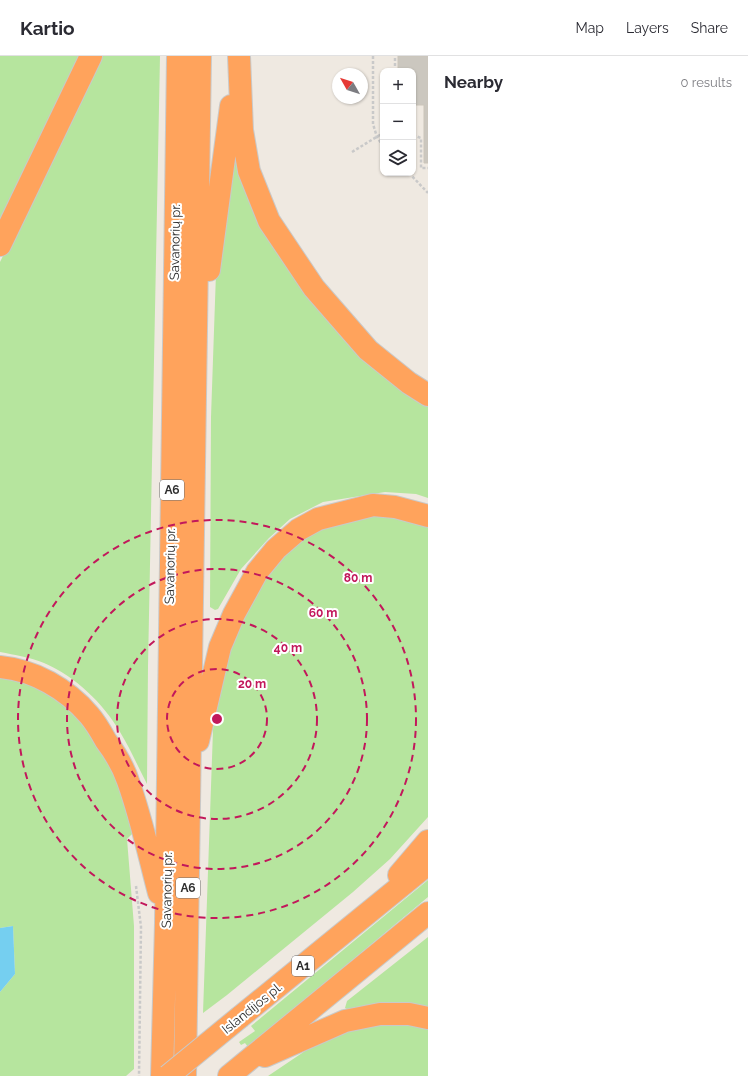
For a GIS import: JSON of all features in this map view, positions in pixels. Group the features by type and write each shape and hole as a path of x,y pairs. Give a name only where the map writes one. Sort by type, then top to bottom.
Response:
{"highway":[{"path":"0,246 91,56"},
{"name":"Savanorių pr.","path":"162,1076 166,923 178,56"},
{"name":"Savanorių pr.","path":"185,1076 188,785 200,56"},
{"path":"195,372 238,56"},
{"path":"238,56 242,130 249,171 269,221 314,288 368,350 409,383 428,396"},
{"path":"188,785 220,647 234,614 257,572 276,549 298,530 318,519 373,505 395,507 428,516"},
{"path":"0,667 10,667 41,678 58,688 89,716 120,761 128,780 143,830 166,923"},
{"path":"366,915 428,841"},
{"name":"Islandijos pl.","path":"168,1076 428,864"},
{"path":"234,1072 428,913"},
{"path":"234,1072 345,1021 380,1014 409,1014 428,1018"}],"path":[{"path":"373,56 373,124 376,137 380,142"},
{"path":"395,56 395,68"},
{"path":"352,152 380,135"},
{"path":"416,136 421,138 420,168 428,168"},
{"path":"412,176 428,193"}],"green space":[{"path":"0,56 80,56 0,224"},
{"path":"101,56 160,56 147,784 127,744 113,721 97,701 78,683 56,669 39,661 0,652 0,262"},
{"path":"237,150 240,176 396,383 428,406 428,498 416,494 385,492 323,502 290,519 269,538 241,569 218,609 215,610 210,607 211,417 217,244"},
{"path":"379,515 410,520 428,527 428,817 390,859 353,892 203,1013 213,730 219,680 242,611 281,557 307,535 338,520"},
{"path":"0,673 13,674 75,709 117,769 135,831 127,839 134,926 134,1069 126,1076 0,1076 0,992 15,974 13,926 0,928"},
{"path":"428,880 428,897 248,1047 245,1043 241,1045 239,1042 255,1031 251,1026"},
{"path":"428,937 428,1009 351,1011 345,1008 347,1001"},
{"path":"391,1024 428,1029 428,1076 268,1076 311,1047 355,1028"}],"water":[{"path":"13,926 15,974 0,992 0,928"}],"building":[{"path":"398,56 428,56 428,163 424,163 424,105 416,105 416,68 398,68"}]}
